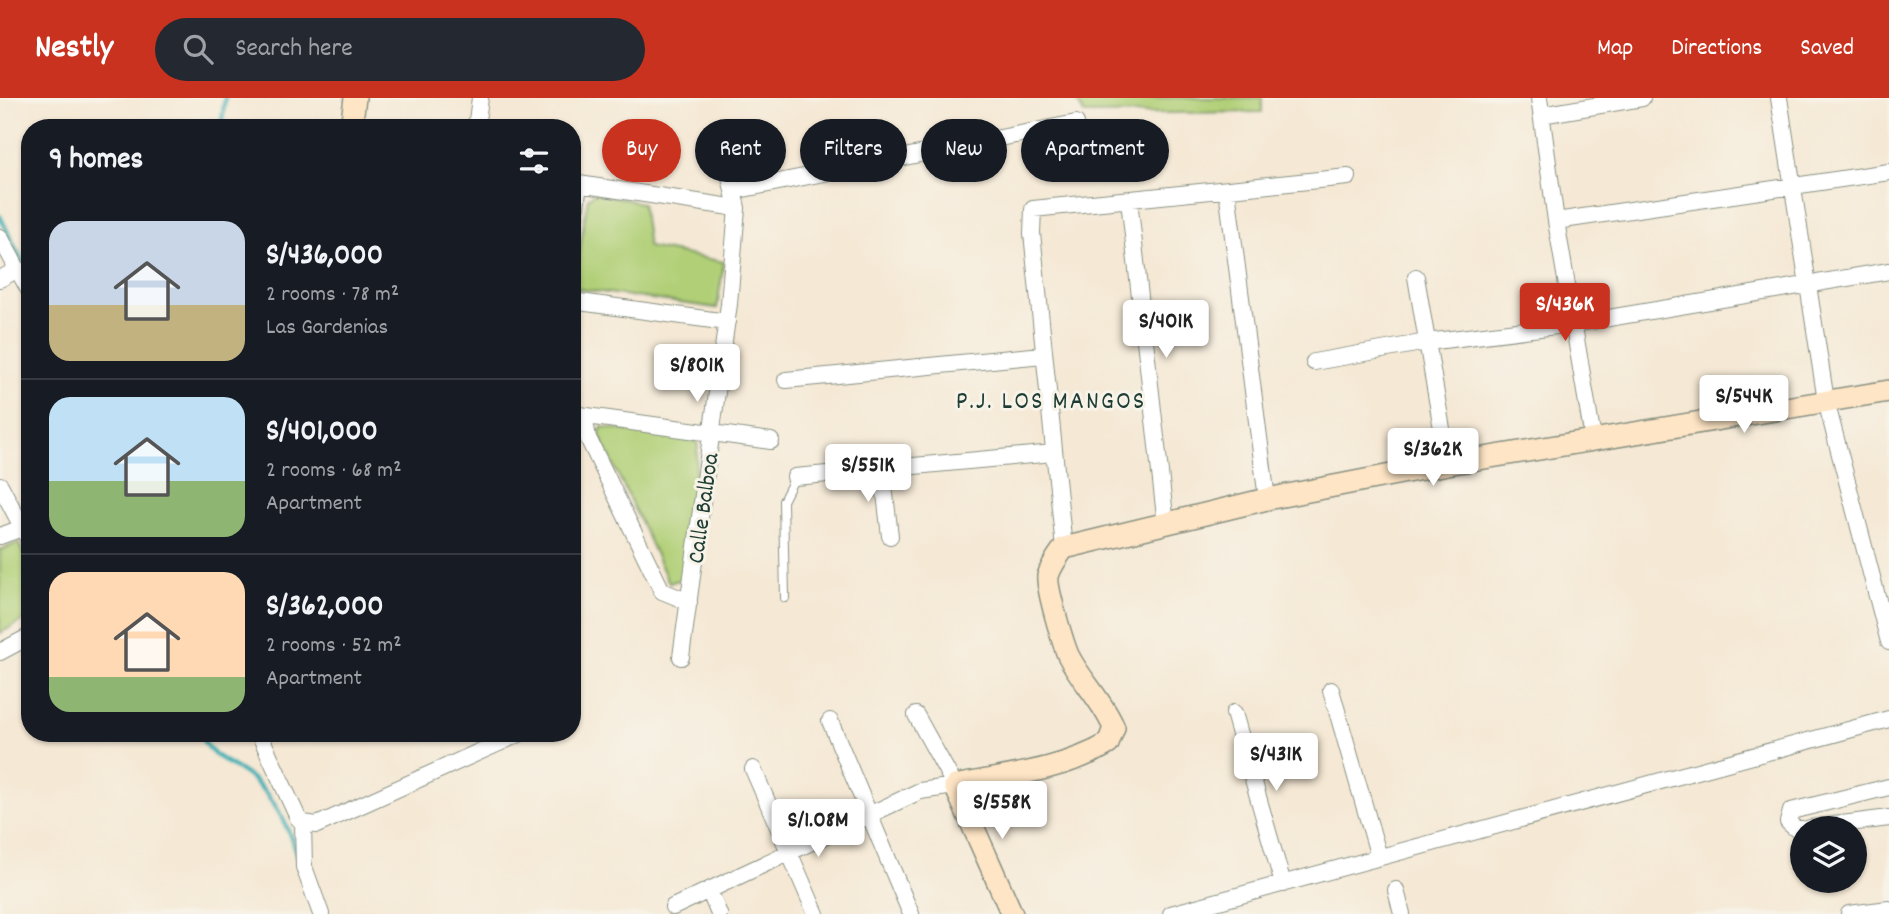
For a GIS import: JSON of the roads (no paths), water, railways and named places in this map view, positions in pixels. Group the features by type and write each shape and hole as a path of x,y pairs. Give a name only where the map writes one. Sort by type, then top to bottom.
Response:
{"street":[{"path":"352,119 355,98"},
{"path":"477,119 480,98"},
{"path":"1539,98 1556,221 1593,439"},
{"path":"1541,115 1642,98"},
{"path":"1779,98 1810,284 1826,401 1889,642"},
{"path":"733,191 1021,134"},
{"path":"1556,221 1889,172"},
{"path":"1064,548 1032,233 1033,209 1348,177"},
{"name":"Calle Balboa","path":"681,657 727,322 737,208 731,182"},
{"path":"581,185 737,208"},
{"path":"1227,190 1267,499"},
{"path":"1129,200 1166,525"},
{"path":"0,237 21,275"},
{"path":"0,279 18,269"},
{"path":"1314,362 1427,342 1573,324 1889,271"},
{"path":"1416,277 1448,464"},
{"path":"581,302 727,322"},
{"path":"786,380 1044,355"},
{"path":"673,907 920,791 1058,765 1108,744 1114,728 1107,710 1069,655 1054,607 1048,578 1055,559 1064,548 1267,499 1448,464 1889,391"},
{"path":"581,415 771,441"},
{"path":"581,422 662,591 689,602"},
{"path":"794,477 1054,453"},
{"path":"882,469 890,536"},
{"path":"0,485 21,525"},
{"path":"0,536 21,535"},
{"path":"0,652 21,641"},
{"path":"1331,690 1379,857"},
{"path":"1234,713 1283,884"},
{"path":"916,715 955,786 1010,914"},
{"path":"1171,914 1889,719"},
{"path":"830,721 911,914"},
{"path":"263,742 300,821 304,867 321,914"},
{"path":"300,821 317,825 324,823 501,742"},
{"path":"753,769 816,914"},
{"path":"1790,824 1788,822 1791,811 1889,787"},
{"path":"1867,821 1889,818"},
{"path":"709,890 719,914"},
{"path":"1396,890 1402,914"},
{"path":"1849,914 1889,909"}],"lane":[{"path":"785,598 783,501 794,477"}],"waterway":[{"path":"222,119 225,98"},
{"path":"0,216 21,259"},
{"path":"204,742 210,750 245,774 268,796 290,835 297,856"}],"district":[{"name":"P.J. LOS MANGOS","path":"1051,399"}]}
